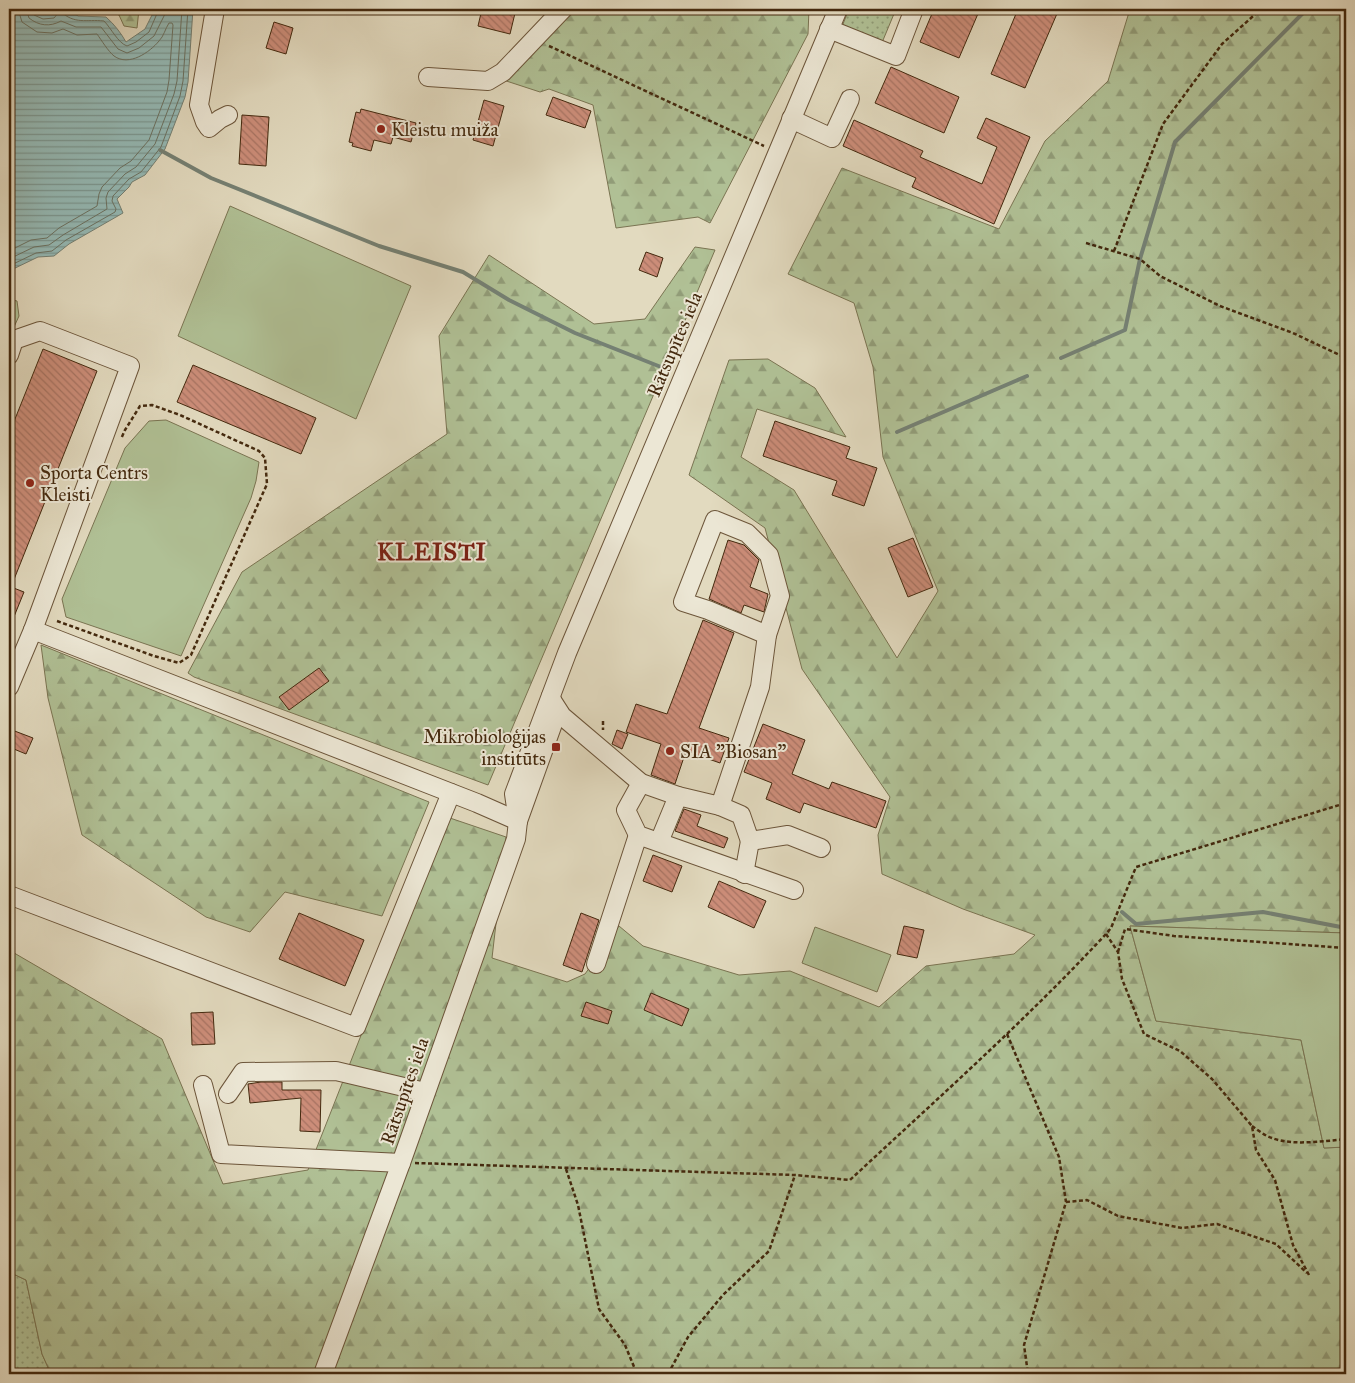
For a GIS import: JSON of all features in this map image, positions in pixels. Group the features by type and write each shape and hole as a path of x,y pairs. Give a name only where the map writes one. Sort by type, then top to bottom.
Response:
{"street":[{"path":"215,9 199,105 204,122 209,128 228,115"},
{"path":"428,77 488,81 503,72 563,9"},
{"name":"Rātsupītes iela","path":"323,1374 401,1163 516,839 518,821 514,794 567,653 838,9"},
{"path":"830,29 896,56 914,9"},
{"path":"791,119 832,138 850,99"},
{"path":"9,355 14,340 40,331 130,366 36,622 9,687"},
{"path":"720,806 760,687 767,635 780,596 769,555 747,533 716,520 683,602 708,610 767,635"},
{"path":"36,622 518,821"},
{"path":"551,696 562,716 641,783 678,796 720,806 741,815 750,841 744,874"},
{"path":"596,964 638,835 626,810 641,783"},
{"path":"9,895 356,1027 451,793"},
{"path":"659,842 678,796"},
{"path":"638,835 744,874 794,890"},
{"path":"750,841 788,835 821,848"},
{"path":"228,1094 242,1072 336,1071 425,1092"},
{"path":"202,1085 221,1154 401,1163"}],"path":[{"path":"1114,251 1163,124 1222,44 1260,9"},
{"path":"534,39 777,152"},
{"path":"1086,242 1140,259 1160,276 1220,306 1293,333 1346,358"},
{"path":"36,622 179,663 191,655 267,484 265,458 259,451 180,415 152,405 140,406 125,430 117,448"},
{"path":"401,1163 795,1176 850,1180 1007,1034 1059,984 1106,934 1111,928 1136,867 1346,803"},
{"path":"1118,952 1125,930 1174,936 1346,948"},
{"path":"1106,934 1118,952 1122,979 1144,1034 1180,1051 1212,1079 1252,1126 1271,1138 1285,1142 1346,1139"},
{"path":"1007,1034 1059,1158 1066,1202 1024,1345 1028,1374"},
{"path":"1066,1202 1087,1200 1118,1216 1182,1228 1217,1224 1276,1244 1309,1275 1293,1245 1274,1180 1256,1150 1252,1126"},
{"path":"566,1169 578,1205 598,1309 625,1345 637,1374"},
{"path":"668,1374 688,1337 723,1295 769,1251 795,1176"}],"green space":[{"path":"106,9 139,9 137,28 124,26 119,15"},
{"path":"561,9 809,9 808,34 710,223 698,217 616,228 593,105 549,89 540,92 491,76"},
{"path":"849,9 896,9 881,45 841,29"},
{"path":"1130,9 1346,9 1346,933 1130,926 1156,1021 1301,1040 1324,1148 1346,1147 1346,1374 51,1374 42,1354 26,1280 9,1272 9,950 162,1039 223,1184 308,1170 447,817 506,837 492,958 567,982 585,974 619,926 643,946 739,975 790,971 879,1007 926,966 1014,954 1035,935 963,909 882,874 878,835 890,797 802,669 765,528 689,475 729,360 768,359 815,388 846,437 757,409 741,457 794,490 897,658 938,591 883,457 873,367 854,303 788,274 842,168 999,229 1045,141 1108,81"},
{"path":"230,206 411,286 356,419 178,336"},
{"path":"695,247 715,250 488,785 194,677 188,673 242,572 447,434 439,336 489,255 594,324 645,319"},
{"path":"9,299 17,301 19,316 9,338"},
{"path":"166,420 259,462 251,498 181,656 66,617 62,599 125,448 149,421"},
{"path":"41,645 429,802 382,916 285,892 250,932 206,917 82,835 48,698"},
{"path":"1130,926 1346,933 1346,1147 1324,1148 1301,1040 1156,1021"},
{"path":"815,927 891,955 877,992 802,963"},
{"path":"9,1272 26,1280 42,1354 51,1374 9,1374"}],"water":[{"path":"9,9 33,9 43,14 52,14 53,9 56,9 78,16 106,17 126,42 145,29 155,9 193,9 188,82 185,97 165,149 145,175 132,182 117,199 123,213 69,244 54,256 38,257 9,271"}],"building":[{"path":"482,9 516,9 510,34 478,26"},
{"path":"934,9 980,9 959,58 920,42"},
{"path":"1018,9 1059,9 1025,88 991,74"},
{"path":"274,22 293,28 286,54 266,48"},
{"path":"891,67 959,97 944,133 875,103"},
{"path":"553,97 591,111 585,128 546,115"},
{"path":"484,100 504,106 493,146 473,140"},
{"path":"361,109 416,123 411,142 393,137 391,144 374,140 371,151 352,146 353,143 349,142 356,112 360,113"},
{"path":"242,115 269,117 266,166 239,164"},
{"path":"986,118 1030,137 994,224 912,187 916,178 843,146 854,120 923,151 920,157 982,184 997,147 977,138"},
{"path":"646,252 663,258 657,277 639,270"},
{"name":"Sporta Centrs Kleisti","path":"43,349 97,371 11,587 24,592 9,629 9,434"},
{"path":"193,365 316,418 301,454 177,402"},
{"path":"775,421 850,447 846,458 877,468 864,506 832,495 837,481 763,456"},
{"path":"913,538 933,587 908,597 888,548"},
{"path":"728,540 744,545 759,560 750,587 768,594 764,612 744,605 741,613 709,599"},
{"path":"703,620 734,633 699,728 729,738 720,763 686,751 675,784 651,775 661,744 626,732 636,704 667,714"},
{"path":"319,668 329,681 289,710 279,697"},
{"path":"763,724 805,740 792,774 829,789 832,782 886,801 876,828 804,803 800,813 766,799 772,783 744,772"},
{"path":"12,730 33,738 26,754 9,747"},
{"path":"617,730 628,734 622,749 612,744"},
{"path":"684,809 701,815 697,826 728,838 724,848 675,831"},
{"path":"653,855 682,866 672,892 643,881"},
{"path":"719,881 766,901 754,928 708,907"},
{"path":"299,913 364,940 345,986 279,959"},
{"path":"581,913 599,920 582,972 563,965"},
{"path":"904,926 924,930 917,958 897,954"},
{"path":"651,993 689,1009 682,1026 644,1010"},
{"path":"586,1002 612,1011 608,1024 581,1016"},
{"path":"213,1012 215,1044 192,1045 191,1013"},
{"path":"282,1082 282,1090 321,1090 320,1132 300,1131 301,1098 250,1103 248,1084"}],"waterway":[{"path":"1061,358 1125,330 1140,259 1175,142 1307,9"},
{"path":"160,150 211,178 379,246 463,272 509,300 575,333 666,369"},
{"path":"897,432 1027,376"},
{"path":"1122,912 1136,924 1263,912 1346,928"}],"place":[{"name":"Kleistu muiža","path":"381,129"},
{"name":"Sporta Centrs Kleisti","path":"30,483"},
{"name":"Mikrobioloģijas institūts","path":"556,747"},
{"name":"SIA \"Biosan\"","path":"670,751"}],"district":[{"name":"KLEISTI","path":"432,552"}]}
